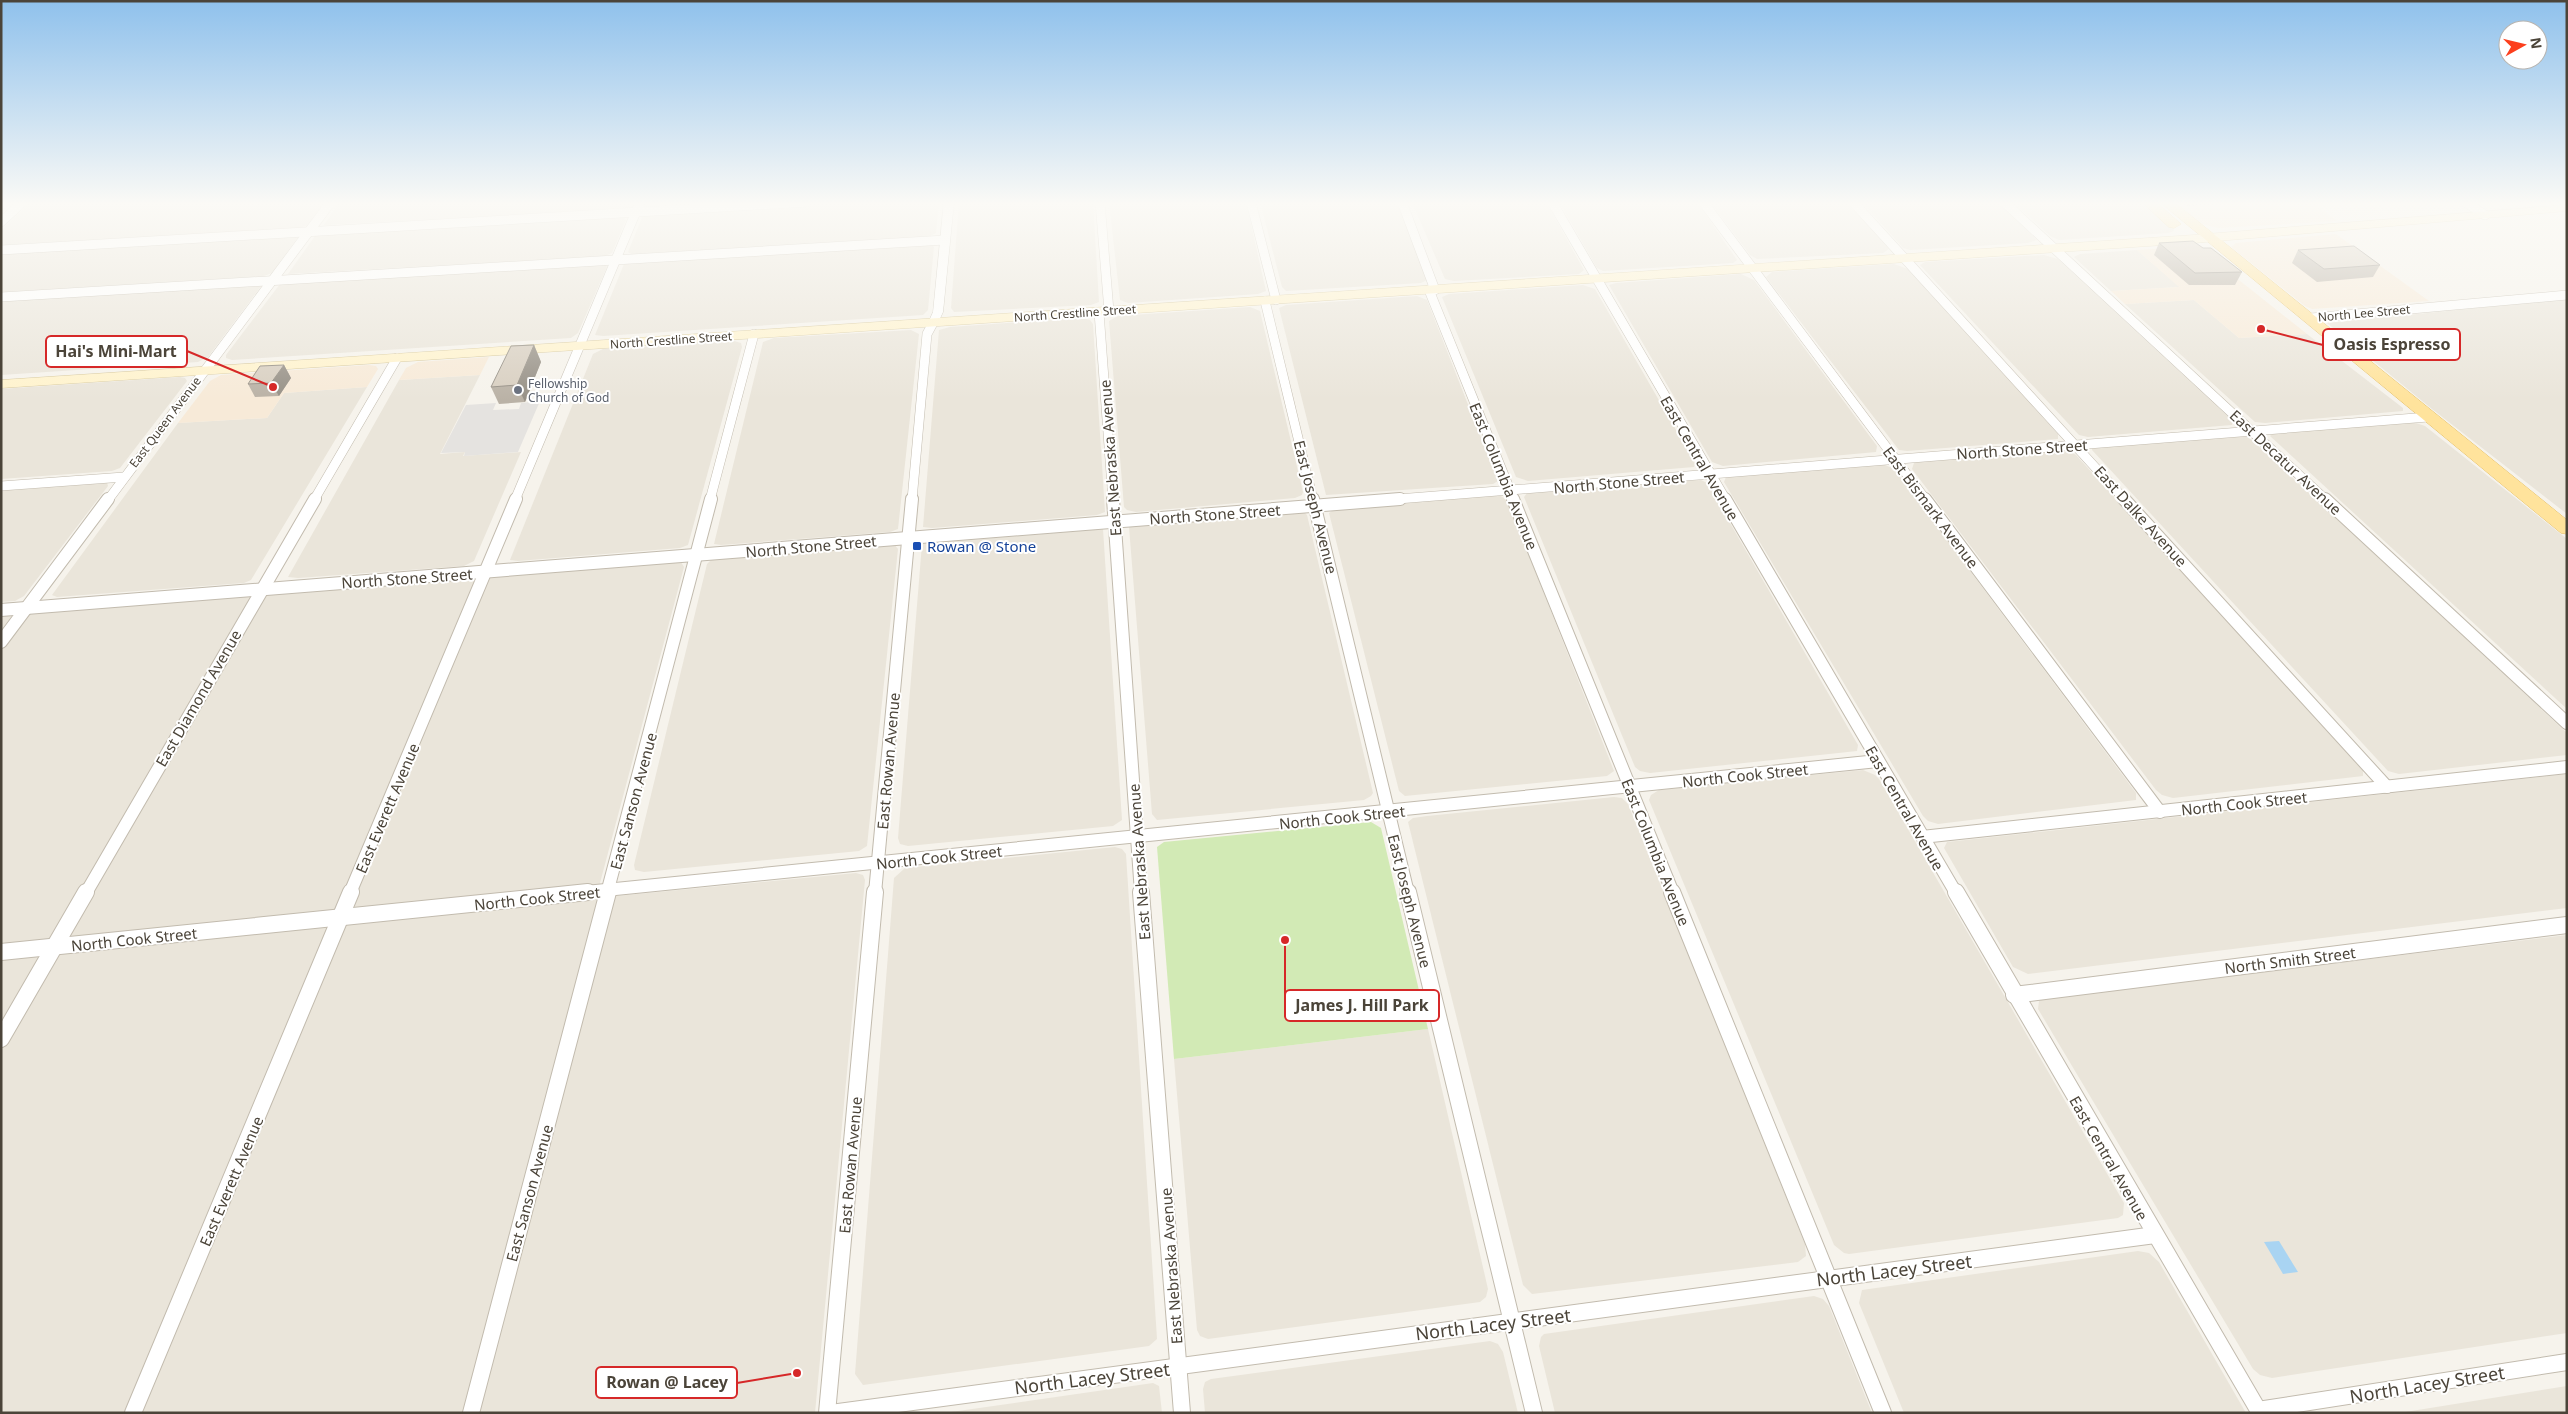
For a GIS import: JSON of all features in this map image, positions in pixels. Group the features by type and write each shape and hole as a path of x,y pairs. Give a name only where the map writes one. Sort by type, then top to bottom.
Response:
{"main road":[{"name":"North Crestline Street","path":"1,384 1766,268"},
{"path":"2229,268 2294,319 2428,417"},
{"path":"2249,268 2428,417 2566,527"}],"street":[{"name":"East Queen Avenue","path":"1,642 282,268"},
{"path":"1,297 495,268"},
{"name":"East Everett Avenue","path":"133,1413 342,917 611,268"},
{"name":"East Rowan Avenue","path":"829,1413 927,334 938,312 942,268"},
{"name":"East Nebraska Avenue","path":"1102,268 1116,521 1137,837 1182,1413"},
{"name":"East Joseph Avenue","path":"1264,268 1316,506 1388,812 1534,1413"},
{"name":"East Columbia Avenue","path":"1424,268 1510,491 1828,1279 1884,1413"},
{"name":"East Central Avenue","path":"1590,268 2259,1411"},
{"name":"East Dalke Avenue","path":"1913,268 2387,787"},
{"name":"East Decatur Avenue","path":"2075,268 2567,723"},
{"name":"East Bismark Avenue","path":"1752,269 2160,812"},
{"name":"North Lee Street","path":"2311,318 2567,295"},
{"name":"East Sanson Avenue","path":"471,1413 754,334"},
{"name":"East Diamond Avenue","path":"1,1039 397,358"},
{"name":"North Stone Street","path":"1,610 2428,417"},
{"path":"1,486 124,477"},
{"name":"North Cook Street","path":"1,952 878,862 1630,788 1878,761"},
{"name":"North Cook Street","path":"1922,837 2567,767"},
{"name":"North Smith Street","path":"2014,995 2567,925"},
{"name":"North Lacey Street","path":"829,1413 2155,1235"},
{"name":"North Lacey Street","path":"2259,1411 2567,1362"}],"shaded area":[{"path":"1,268 276,268 272,273 264,276 1,292"},
{"path":"292,268 394,268 288,274"},
{"path":"540,268 607,268 578,333 571,338 232,360 226,358 226,355 280,284"},
{"path":"622,268 932,268 928,310 923,315 595,335"},
{"path":"954,268 1097,268 1099,302 1091,305 954,312 951,308"},
{"path":"1116,268 1261,268 1266,291 1258,294 1128,303 1120,300"},
{"path":"1277,268 1423,268 1427,280 1421,283 1286,291 1282,287"},
{"path":"1440,268 1583,268 1584,270 1579,274 1454,281 1445,279"},
{"path":"1597,268 1652,268 1603,271"},
{"path":"1833,268 1908,269 2058,434 2058,439 1907,451 1899,450 1766,277 1772,272"},
{"path":"1923,268 2068,268 2233,421 2232,425 2088,437 2079,435"},
{"path":"2086,268 2158,268 2180,287 2111,291"},
{"path":"2157,268 2224,268 2307,334 2239,338 2194,300 2125,304 2111,291 2179,287"},
{"path":"2257,268 2383,268 2429,301 2312,309 2305,306"},
{"path":"1741,274 1754,280 1877,446 1876,452 1723,466 1712,462 1609,285"},
{"path":"262,285 208,357 198,362 1,375 1,300"},
{"path":"1583,285 1595,289 1695,463 1694,467 1528,481 1516,477 1442,297 1449,294"},
{"path":"1417,296 1427,300 1498,481 1493,484 1326,495 1279,308 1286,305"},
{"path":"2567,299 2567,514 2432,409 2327,323"},
{"path":"2194,300 2239,338 2307,334 2403,408 2403,411 2265,423 2255,422 2125,304"},
{"path":"1250,307 1260,311 1303,492 1302,495 1295,498 1136,512 1127,510 1124,507 1109,321 1118,316"},
{"path":"1082,318 1090,320 1093,324 1105,512 1097,515 932,528 923,527 939,330 950,327"},
{"path":"911,330 919,334 898,529 890,532 714,544 763,342 774,338"},
{"path":"734,341 741,343 742,347 688,545 680,548 518,561 510,560 593,354 603,349"},
{"path":"489,357 480,375 399,380 406,368 418,362"},
{"path":"376,366 378,369 367,387 284,393 267,418 178,423 210,381 221,375"},
{"path":"480,375 440,454 465,452 463,456 521,452 474,561 464,566 298,578 288,577 399,380"},
{"path":"185,378 187,381 120,468 112,471 1,479 1,389"},
{"path":"367,387 251,580 244,583 57,597 52,595 178,423 267,418 284,393"},
{"path":"540,401 518,452 464,456 465,452 441,453 466,405 496,403 493,410 519,409 521,403"},
{"path":"2413,422 2425,426 2567,539 2567,709 2270,436 2273,433"},
{"path":"2245,436 2252,440 2567,733 2567,755 2399,774 2388,771 2092,450 2092,448"},
{"path":"2068,450 2076,455 2363,770 2363,776 2173,798 2162,795 2156,790 1912,469 1914,463 1919,461"},
{"path":"1883,464 1894,469 2136,793 2136,800 1938,824 1928,821 1923,816 1724,482 1726,477"},
{"path":"1701,480 1707,483 1858,745 1857,751 1650,773 1640,771 1635,767 1524,497 1527,493"},
{"path":"107,482 108,486 24,596 15,601 1,602 1,489"},
{"path":"1499,495 1507,500 1614,771 1607,776 1405,796 1399,791 1329,513 1335,509"},
{"path":"1304,512 1307,515 1373,793 1364,800 1157,820 1152,814 1129,527"},
{"path":"1103,529 1122,820 1113,826 908,846 900,844 898,838 922,544"},
{"path":"894,544 898,549 867,846 859,851 644,872 635,870 634,865 707,564 713,558"},
{"path":"681,562 684,567 596,898 856,873 863,875 865,880 815,1413 1,1413 1,615"},
{"path":"1863,770 1875,775 1879,779 2124,1203 2123,1215 2118,1218 1849,1254 1844,1253 1834,1245 1649,800 1651,795 1659,790"},
{"path":"2567,774 2567,908 2028,974 2013,967 1944,848 1947,842"},
{"path":"1614,797 1622,798 1628,804 1805,1244 1806,1256 1798,1262 1532,1294 1523,1285 1408,822 1413,818 1427,816"},
{"path":"1115,847 1122,849 1126,854 1157,1339 1149,1346 863,1385 855,1374 894,878 905,868"},
{"path":"2567,935 2567,1333 2272,1378 2260,1375 2253,1369 2038,1009 2039,1001"},
{"path":"1428,1029 1488,1289 1486,1297 1480,1302 1208,1339 1200,1336 1197,1330 1174,1059"},
{"path":"2138,1251 2149,1253 2159,1262 2246,1413 1904,1413 1859,1303 1862,1290"},
{"path":"1814,1296 1823,1299 1829,1306 1872,1413 1555,1413 1539,1346 1541,1337 1544,1334"},
{"path":"1490,1341 1498,1344 1503,1352 1518,1413 1205,1413 1203,1389 1205,1382 1211,1379"},
{"path":"1153,1383 1159,1386 1162,1413 944,1413"},
{"path":"2567,1386 2567,1413 2399,1413"}],"green space":[{"path":"1371,822 1381,828 1428,1029 1174,1059 1157,847 1164,842"}],"water":[{"path":"2279,1241 2298,1272 2283,1274 2264,1242"}],"building":[{"path":"2189,268 2237,268 2242,272 2195,273"},
{"path":"534,345 517,385 491,387 511,346"},
{"path":"284,365 271,383 248,384 260,366"}],"place":[{"name":"Oasis Espresso","path":"2261,329"},
{"name":"Hai's Mini-Mart","path":"273,387"},
{"name":"Fellowship Church of God","path":"518,390"},
{"name":"Rowan @ Stone","path":"917,546"},
{"name":"James J. Hill Park","path":"1285,940"},
{"name":"Rowan @ Lacey","path":"797,1373"}]}
